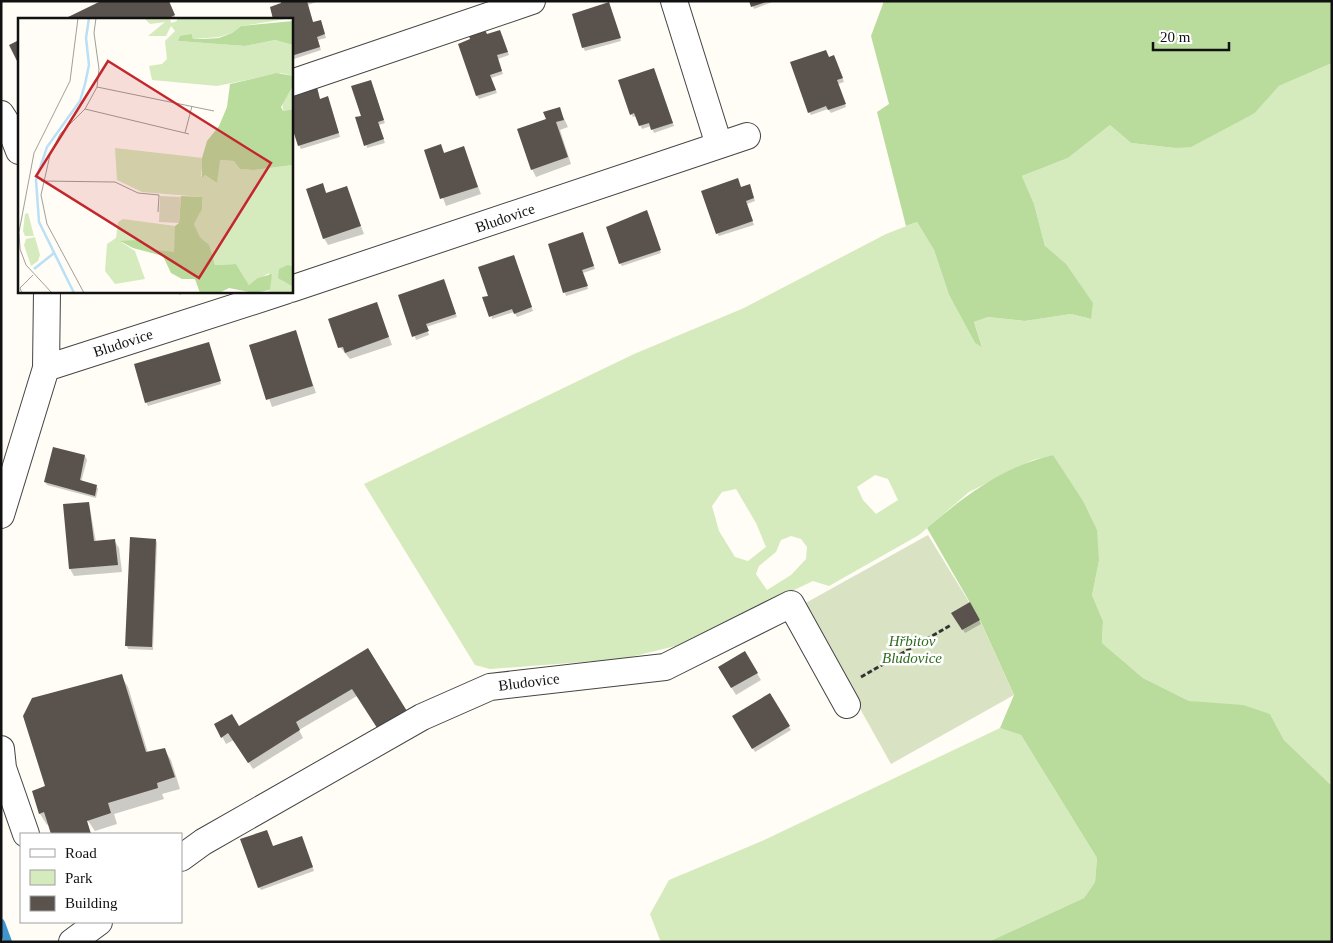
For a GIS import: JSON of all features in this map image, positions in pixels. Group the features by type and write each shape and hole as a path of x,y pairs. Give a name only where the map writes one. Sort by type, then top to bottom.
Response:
{"street":[{"path":"292,83 532,1"},
{"path":"674,1 719,144"},
{"path":"1,114 10,128 18,148"},
{"name":"Bludovice","path":"292,289 719,144 748,136"},
{"path":"1,515 46,368 47,292"},
{"name":"Bludovice","path":"46,368 282,292"},
{"name":"Bludovice","path":"182,857 203,842 422,717 490,687 665,666 791,604 843,697"},
{"path":"1,749 3,768 26,833"},
{"path":"62,923 71,942 98,923"}],"path":[{"path":"843,697 951,625"}],"green space":[{"path":"884,1 1332,1 1332,63 1279,86 1255,113 1191,147 1175,148 1131,143 1110,125 1068,158 1022,176 1034,204 1045,246 1066,264 1093,303 1091,319 1071,314 1025,321 988,317 974,322 982,347 975,343 949,295 934,250 917,222 906,226 877,112 889,104 871,36"},
{"path":"1332,63 1332,786 1284,740 1270,714 1189,701 1143,678 1102,643 1103,621 1092,595 1099,561 1053,455 1033,460 969,492 919,535 829,586 813,581 680,645 622,659 490,669 475,665 364,484 634,354 744,308 886,234 917,222 934,250 949,295 975,343 982,346 974,322 988,317 1025,321 1071,314 1090,319 1045,246 1034,204 1022,176 1068,158 1110,125 1131,143 1175,148 1255,113 1279,86","holes":["875,475 888,479 898,500 876,514 863,500 857,487","736,489 756,523 766,547 748,561 735,557 719,531 712,506 722,492","791,536 801,539 807,547 806,559 791,575 767,590 756,574 759,566 776,552 781,540"]},
{"path":"1053,455 1083,501 1097,530 1099,561 1092,595 1103,621 1102,643 1143,678 1189,701 1243,705 1270,714 1284,740 1332,786 1332,942 988,942 1084,898 1095,882 1097,858 1021,735 1000,728 1014,695 980,620 927,528 985,484 1017,467"},
{"name":"Hřbitov Bludovice","path":"928,535 980,620 1014,695 891,764 802,605"},
{"path":"1000,728 1021,735 1097,858 1095,882 1084,898 988,942 661,942 650,914 669,880 762,841"}],"building":[{"path":"101,1 169,1 175,15 169,18 66,18"},
{"path":"281,1 307,1 313,22 321,20 325,34 317,37 320,47 292,56 292,18 273,18 270,7 281,3"},
{"path":"749,1 766,1 766,2 751,7"},
{"path":"609,2 621,38 582,48 572,14"},
{"path":"484,28 487,34 500,30 508,52 497,55 502,71 490,75 496,90 476,96 458,44 470,39 468,33"},
{"path":"18,40 18,63 9,45"},
{"path":"826,50 829,57 834,55 843,78 837,80 846,104 828,110 826,106 808,113 790,62"},
{"path":"654,68 673,123 651,130 649,123 639,126 634,113 630,115 618,80"},
{"path":"371,80 384,120 378,122 384,139 364,146 355,117 361,116 351,86"},
{"path":"317,87 320,99 328,96 339,133 298,146 292,127 292,93"},
{"path":"560,107 564,120 556,122 568,157 531,170 517,129 546,119 543,112"},
{"path":"441,144 444,153 464,146 478,187 440,199 424,150"},
{"path":"738,178 741,187 750,184 754,198 746,201 753,221 716,234 701,191"},
{"path":"323,183 326,193 347,186 361,226 323,239 306,189"},
{"path":"647,210 661,250 619,264 606,227"},
{"path":"583,232 594,266 582,270 588,286 563,293 548,244"},
{"path":"514,255 532,307 514,314 512,309 489,317 482,297 488,296 478,267"},
{"path":"444,279 456,314 426,324 429,331 412,337 398,295"},
{"path":"377,302 389,337 345,353 343,347 338,348 328,319"},
{"path":"296,330 313,386 266,400 249,345"},
{"path":"209,342 221,381 145,403 134,364"},
{"path":"53,447 85,455 80,480 97,485 95,496 44,482"},
{"path":"89,502 94,541 115,539 118,565 69,569 63,504"},
{"path":"130,537 156,539 152,647 125,646"},
{"path":"970,602 980,620 962,630 951,613"},
{"path":"368,648 410,716 381,734 352,689 296,722 300,730 248,763 228,733 221,738 214,724 232,714 239,726"},
{"path":"745,651 758,673 731,688 718,667"},
{"path":"122,674 146,752 165,748 175,777 157,783 158,788 108,803 111,813 87,821 91,833 51,833 44,812 39,814 32,791 45,786 23,716 32,698"},
{"path":"770,693 790,726 752,749 732,716"},
{"path":"267,830 273,846 302,836 313,867 258,888 240,839"}],"waterway":[{"path":"1,923 8,942"}]}
